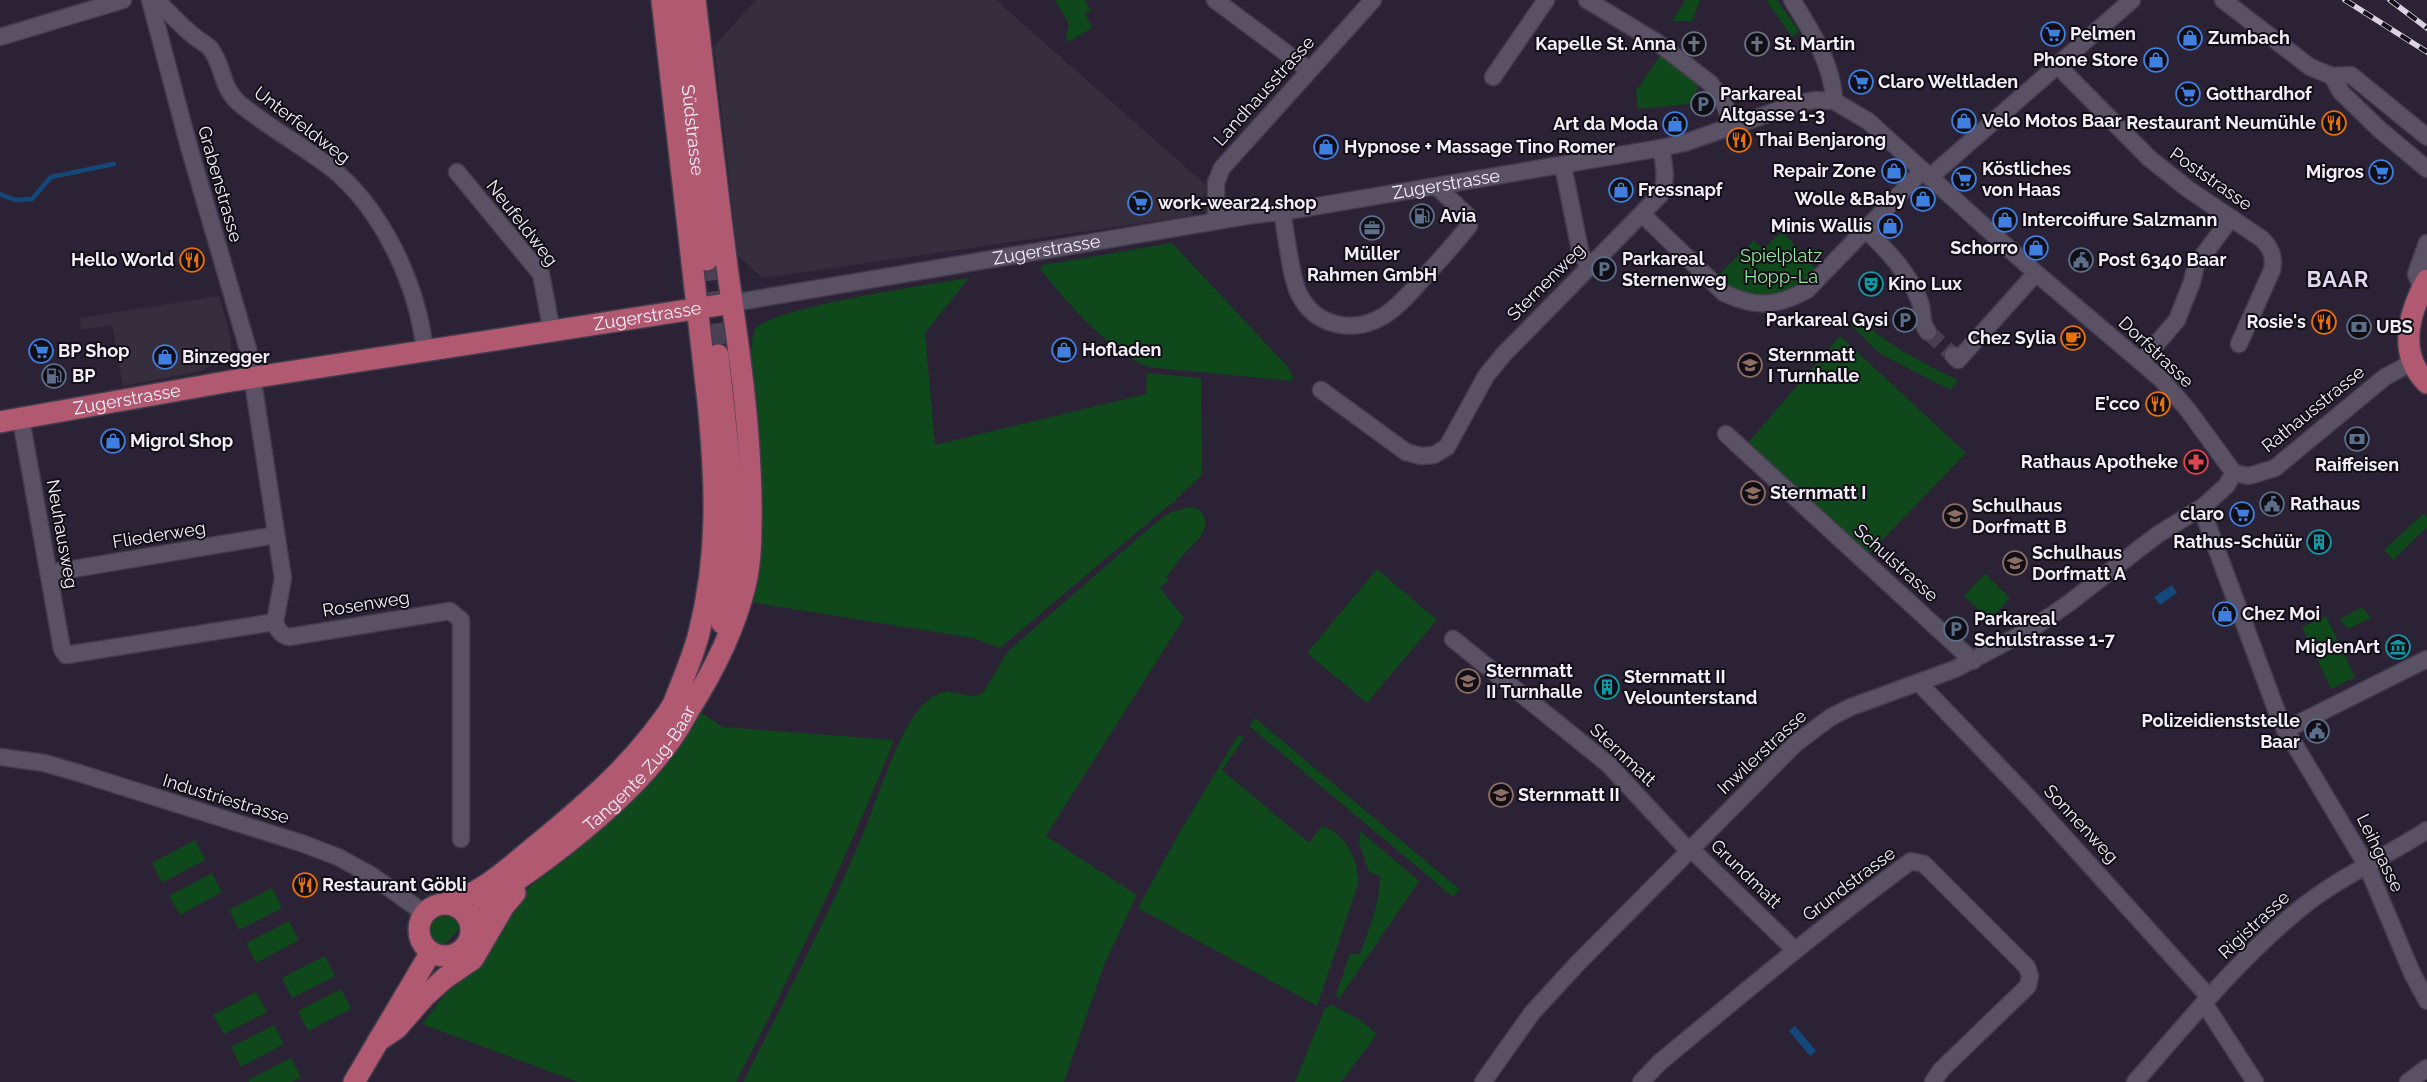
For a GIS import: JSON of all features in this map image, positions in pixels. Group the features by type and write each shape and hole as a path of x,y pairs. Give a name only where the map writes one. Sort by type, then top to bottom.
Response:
{"main road":[{"path":"662,0 714,466 716,522 710,581 699,635 680,709"},
{"name":"Südstrasse","path":"678,0 707,260"},
{"path":"680,709 709,680 723,650 745,586 750,559 750,454 744,380 732,303 695,0"},
{"path":"2424,284 2409,328 2409,350 2413,362 2427,382"},
{"name":"Zugerstrasse","path":"0,422 254,378 732,303"},
{"name":"Tangente Zug-Baar","path":"471,925 477,914 502,892 590,824 639,777 660,753 680,709 704,646 729,560 730,476 718,355"},
{"name":"Tangente Zug-Baar","path":"447,903 479,891 579,811 628,764 680,709"},
{"path":"378,1041 397,1028 424,997 445,978 473,959 504,906 550,856"},
{"path":"447,903 460,908 469,918 471,925 471,937 460,952 449,956 431,952 424,946 419,933 424,913 434,905 447,903"},
{"path":"354,1082 431,952"}],"street":[{"path":"0,37 123,0"},
{"name":"Grabenstrasse","path":"150,0 189,147 248,349 254,378"},
{"name":"Unterfeldweg","path":"156,0 209,48 218,62 223,83 239,103 331,169 363,201 400,260 421,319 425,352"},
{"path":"1215,0 1310,70"},
{"name":"Landhausstrasse","path":"1216,221 1216,183 1222,168 1373,0"},
{"path":"1493,77 1546,0"},
{"path":"1587,0 1658,43 1710,83 1724,104 1733,126"},
{"path":"1792,0 1820,51 1832,78 1834,101"},
{"path":"1642,214 1724,293 1740,301 1768,305 1788,300 1807,290 1900,194 2058,66 2132,0"},
{"path":"2223,0 2310,67 2332,76 2351,74 2427,137"},
{"name":"Poststrasse","path":"2058,66 2148,158 2188,190 2267,244 2274,258 2272,270 2239,344"},
{"path":"2332,76 2342,92 2379,129 2427,169"},
{"name":"Zugerstrasse","path":"732,303 1216,221 1563,166 1661,148 1802,103 1834,101"},
{"name":"Dorfstrasse","path":"1834,101 1868,121 2036,272 2140,362 2177,397 2234,473"},
{"name":"Sternenweg","path":"1321,390 1406,452 1421,456 1434,455 1447,446 1486,376 1503,355 1642,214 1664,187 1665,174 1661,148"},
{"path":"1563,166 1581,255 1591,266"},
{"name":"Neufeldweg","path":"457,172 541,274 552,332"},
{"path":"1282,212 1298,292 1310,311 1326,322 1347,327 1363,325 1388,315 1402,303 1469,226 1468,216 1437,187"},
{"path":"2140,362 2177,320 2192,282 2196,265 2231,218"},
{"path":"1866,230 1892,256 1907,276 1921,305 1922,324 1928,332"},
{"path":"2424,284 2416,274 2427,243"},
{"path":"1955,358 2036,272"},
{"name":"Rathausstrasse","path":"2234,473 2249,476 2275,468 2386,377 2413,362"},
{"path":"254,378 263,455 283,578 275,622"},
{"name":"Neuhausweg","path":"21,419 62,649 66,655 275,622"},
{"name":"Schulstrasse","path":"1726,434 1973,661"},
{"name":"Inwilerstrasse","path":"1485,1081 1532,1013 1689,849 1795,744 1831,717 1863,702 1920,683 1973,661 2033,628 2070,603 2157,535 2204,506 2226,486 2234,473"},
{"name":"Leihgasse","path":"2204,506 2205,518 2265,684 2285,730 2338,814 2367,866 2412,973 2427,1001"},
{"name":"Fliederweg","path":"49,573 276,536"},
{"name":"Rosenweg","path":"275,622 277,629 284,636 289,637 450,611 461,620 461,839"},
{"name":"Sternmatt","path":"1453,639 1608,764 1689,849"},
{"path":"2285,730 2427,659"},
{"name":"Sonnenweg","path":"1920,683 2031,800 2207,1000 2255,1082"},
{"name":"Industriestrasse","path":"0,757 44,764 79,773 304,844 338,857 370,875 424,913"},
{"name":"Rigistrasse","path":"2135,1082 2207,1000 2269,935 2302,907 2335,884 2427,830"},
{"name":"Grundmatt","path":"1689,849 1795,950"},
{"name":"Grundstrasse","path":"1641,1082 1660,1063 1795,950 1849,906 1911,861 1924,864 2027,967 2030,976 2028,986 1941,1070 1933,1082"},
{"path":"2408,1082 2427,1068"}],"shaded area":[{"path":"756,0 996,0 1208,187 1191,216 763,278 738,256 714,46"},
{"path":"219,296 230,335 231,350 228,356 201,371 123,386 112,325 81,330 80,318"}],"green space":[{"path":"1055,0 1085,0 1091,11 1085,13 1092,28 1068,42 1066,35 1069,24"},
{"path":"1685,0 1700,0 1692,21 1673,21"},
{"path":"1766,0 1777,0 1799,31 1792,37"},
{"path":"1662,53 1701,83 1689,104 1638,109 1636,91"},
{"name":"Spielplatz Hopp-La","path":"1782,231 1817,270 1800,283 1781,293 1761,297 1738,292 1716,277 1754,240 1763,249"},
{"path":"1172,243 1287,366 1293,376 1292,381 1148,367 1117,349 1103,337 1040,269 1043,265"},
{"path":"969,278 925,333 935,445 1146,394 1147,373 1201,378 1202,475 1176,501 1000,648 973,638 750,602 760,505 758,431 751,372 752,343 755,329 768,321 821,305"},
{"name":"Spielplatz Hopp-La","path":"1857,316 1892,344 1958,380 1950,390 1879,353 1850,324"},
{"path":"1840,336 1966,453 1869,554 1747,444"},
{"path":"1189,507 1200,510 1204,517 1204,529 1198,540 1166,576 1169,580 1160,588 1184,618 1046,836 1137,895 1104,965 1064,1082 743,1082 833,901 861,839 898,746 916,713 926,702 943,693 950,692 969,696 983,693 1008,651 1152,526 1169,513"},
{"path":"2424,513 2427,519 2427,527 2393,560 2384,550"},
{"path":"1377,569 1437,620 1367,703 1307,653"},
{"path":"1985,574 2010,598 1990,620 1964,596"},
{"path":"2362,607 2371,618 2348,629 2340,619"},
{"path":"2326,616 2355,677 2331,689 2302,627"},
{"path":"700,712 723,727 894,740 858,827 819,913 779,998 736,1082 578,1082 422,1024 524,892 592,835"},
{"path":"1255,718 1459,889 1453,897 1249,726"},
{"path":"1239,734 1244,738 1222,770 1309,843 1322,826 1337,835 1349,849 1356,866 1358,884 1317,1006 1138,908 1178,835"},
{"path":"1360,831 1419,881 1339,999 1336,995 1350,954 1360,954 1373,916 1380,886 1380,876 1369,872 1359,843"},
{"path":"195,840 205,860 162,883 152,863"},
{"path":"212,873 222,892 180,915 169,896"},
{"path":"272,888 282,908 239,930 229,910"},
{"path":"442,915 456,919 460,928 444,945 434,941 429,933 434,919"},
{"path":"289,921 299,940 256,963 246,943"},
{"path":"325,956 335,976 292,998 282,978"},
{"path":"341,989 351,1009 308,1031 298,1011"},
{"path":"256,992 267,1012 224,1034 213,1015"},
{"path":"1332,1005 1360,1020 1377,1034 1341,1082 1295,1082 1325,1008"},
{"path":"274,1025 284,1044 241,1067 231,1047"},
{"path":"291,1058 301,1077 292,1082 249,1082 248,1080"}],"water":[{"path":"2172,585 2177,593 2160,605 2154,597"},
{"path":"1795,1026 1816,1051 1810,1056 1789,1031"}],"waterway":[{"path":"0,194 15,200 32,199 51,177 114,164"}],"tunnel":[{"path":"707,260 718,355"},
{"path":"1928,332 1953,355"}],"railway":[{"path":"2345,0 2427,52"},
{"path":"2390,0 2427,28"}],"place":[{"name":"Pelmen","path":"2053,34"},
{"name":"Zumbach","path":"2190,38"},
{"name":"Kapelle St. Anna","path":"1694,44"},
{"name":"St. Martin","path":"1757,44"},
{"name":"Phone Store","path":"2156,60"},
{"name":"Claro Weltladen","path":"1861,82"},
{"name":"Gotthardhof","path":"2188,94"},
{"name":"Parkareal Altgasse 1-3","path":"1703,104"},
{"name":"Velo Motos Baar","path":"1964,121"},
{"name":"Restaurant Neumühle","path":"2334,123"},
{"name":"Art da Moda","path":"1675,124"},
{"name":"Thai Benjarong","path":"1739,140"},
{"name":"Hypnose + Massage Tino Romer","path":"1326,147"},
{"name":"Repair Zone","path":"1894,171"},
{"name":"Migros","path":"2381,172"},
{"name":"Köstliches von Haas","path":"1964,179"},
{"name":"Fressnapf","path":"1621,190"},
{"name":"Wolle &Baby","path":"1923,199"},
{"name":"work-wear24.shop","path":"1140,203"},
{"name":"Avia","path":"1422,216"},
{"name":"Intercoiffure Salzmann","path":"2005,220"},
{"name":"Minis Wallis","path":"1890,226"},
{"name":"Müller Rahmen GmbH","path":"1372,228"},
{"name":"Schorro","path":"2036,248"},
{"name":"Hello World","path":"192,260"},
{"name":"Post 6340 Baar","path":"2081,260"},
{"name":"Parkareal Sternenweg","path":"1604,269"},
{"name":"Kino Lux","path":"1871,284"},
{"name":"Parkareal Gysi","path":"1905,320"},
{"name":"Rosie's","path":"2324,322"},
{"name":"UBS","path":"2359,327"},
{"name":"Chez Sylia","path":"2073,338"},
{"name":"Hofladen","path":"1064,350"},
{"name":"BP Shop","path":"41,351"},
{"name":"Binzegger","path":"165,357"},
{"name":"Sternmatt I Turnhalle","path":"1750,365"},
{"name":"BP","path":"54,376"},
{"name":"E'cco","path":"2158,404"},
{"name":"Raiffeisen","path":"2357,439"},
{"name":"Migrol Shop","path":"113,441"},
{"name":"Rathaus Apotheke","path":"2196,462"},
{"name":"Sternmatt I","path":"1753,493"},
{"name":"Rathaus","path":"2272,504"},
{"name":"claro","path":"2242,514"},
{"name":"Schulhaus Dorfmatt B","path":"1955,516"},
{"name":"Rathus-Schüür","path":"2319,542"},
{"name":"Schulhaus Dorfmatt A","path":"2015,563"},
{"name":"Chez Moi","path":"2225,614"},
{"name":"Parkareal Schulstrasse 1-7","path":"1956,629"},
{"name":"MiglenArt","path":"2398,647"},
{"name":"Sternmatt II Turnhalle","path":"1468,681"},
{"name":"Sternmatt II Velounterstand","path":"1607,687"},
{"name":"Polizeidienststelle Baar","path":"2317,731"},
{"name":"Sternmatt II","path":"1501,795"},
{"name":"Restaurant Göbli","path":"305,885"}],"district":[{"name":"BAAR","path":"2338,279"}]}
